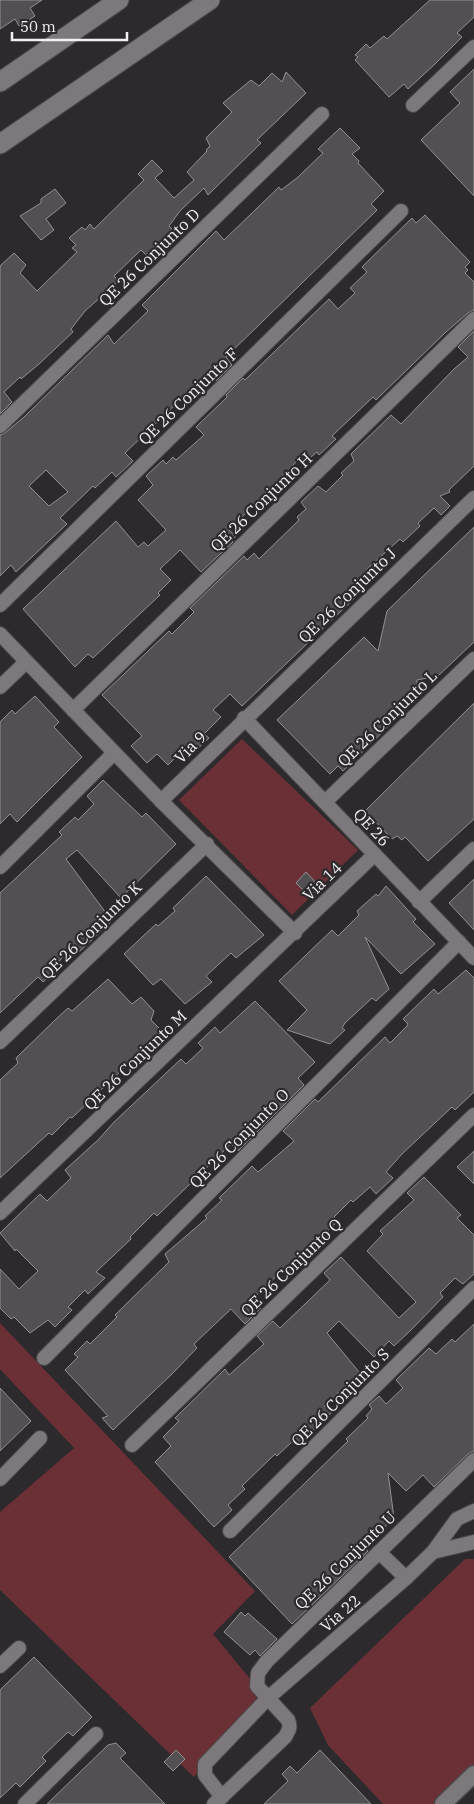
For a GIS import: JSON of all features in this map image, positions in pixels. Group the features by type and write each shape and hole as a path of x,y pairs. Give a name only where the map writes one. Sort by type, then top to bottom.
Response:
{"main road":[{"path":"0,82 119,0"},
{"path":"0,144 210,0"}],"street":[{"path":"413,104 474,47"},
{"name":"QE 26 Conjunto D","path":"0,426 322,114"},
{"name":"QE 26 Conjunto F","path":"0,605 401,211"},
{"name":"QE 26 Conjunto H","path":"73,710 474,319"},
{"name":"QE 26 Conjunto J","path":"244,718 474,498"},
{"path":"0,634 161,801 207,844 295,933"},
{"name":"QE 26 Conjunto L","path":"324,802 474,659"},
{"path":"0,687 26,662"},
{"name":"Via 9","path":"161,801 244,718"},
{"name":"QE 26","path":"244,718 474,958"},
{"path":"0,867 114,753"},
{"name":"QE 26 Conjunto K","path":"0,1042 207,844"},
{"path":"419,902 474,849"},
{"name":"Via 14","path":"295,933 374,855"},
{"name":"QE 26 Conjunto M","path":"0,1213 295,933"},
{"name":"QE 26 Conjunto O","path":"44,1358 459,942"},
{"name":"QE 26 Conjunto Q","path":"132,1445 474,1115"},
{"name":"QE 26 Conjunto S","path":"230,1531 474,1288"},
{"path":"0,1479 40,1438"},
{"name":"QE 26 Conjunto U","path":"265,1695 256,1680 258,1673 267,1661 474,1460"},
{"name":"Via 22","path":"218,1800 205,1775 205,1764 265,1695 406,1578 433,1552 457,1519 474,1511"},
{"path":"433,1552 474,1542"},
{"path":"379,1552 406,1578"},
{"path":"0,1666 19,1648"},
{"path":"218,1800 285,1737 289,1730 288,1720 265,1695"},
{"path":"26,1804 96,1734"},
{"path":"443,1804 474,1774"}],"shaded area":[{"path":"242,739 358,850 292,915 179,800"},
{"path":"0,1323 255,1591 213,1634 265,1697 194,1777 0,1590 0,1512 74,1448 0,1369"},
{"path":"465,1559 474,1559 474,1775 443,1804 383,1804 328,1745 310,1708"}],"building":[{"path":"0,0 42,0 30,8 35,16 19,26 15,19 0,29"},
{"path":"430,0 474,0 474,17 457,33 462,37 435,64 408,89 404,84 389,97 355,60 358,57 355,55 366,44 370,48 384,36 387,39"},
{"path":"474,69 474,196 421,140 460,103 450,92"},
{"path":"286,72 306,93 257,140 261,143 208,195 204,188 180,211 169,226 173,230 146,255 141,250 114,276 119,281 85,311 71,329 73,332 39,364 21,379 20,377 4,392 12,402 0,414 0,266 14,253 26,265 20,273 37,291 77,252 72,248 76,245 69,238 82,227 85,230 90,224 94,229 144,180 138,174 152,160 163,171 155,178 174,198 194,180 187,172 210,146 206,138 232,112 223,103 251,80 259,86 272,73 282,82"},
{"path":"340,128 360,148 352,154 384,191 371,204 377,210 226,357 232,365 216,381 209,372 125,453 133,461 116,477 112,472 95,488 93,486 60,518 67,524 16,572 11,565 0,576 0,435 24,417 108,335 114,344 148,311 142,305 216,231 224,240 279,187 281,190 297,178 323,153 318,149","holes":["46,470 68,492 49,506 29,486"]},
{"path":"55,189 66,203 46,219 54,230 41,240 20,216 41,203 41,199"},
{"path":"425,215 470,262 465,267 468,270 465,273 474,282 474,310 446,332 376,400 373,397 332,436 336,439 319,455 317,452 305,462 301,457 229,530 236,536 232,540 233,542 201,572 180,550 160,569 171,580 158,593 160,595 93,658 88,654 75,667 23,609 116,521 138,547 144,542 148,546 166,530 138,500 153,485 146,476 163,460 166,464 173,457 176,460 204,435 196,427 227,397 226,395 243,378 245,380 329,299 338,309 355,293 350,288 367,272 362,267 412,218 416,223"},
{"path":"474,331 474,466 449,490 450,492 440,496 450,506 441,515 434,508 418,523 420,526 403,542 400,539 366,570 370,574 354,590 358,595 242,706 230,694 213,710 221,717 204,734 209,738 192,754 185,748 168,765 157,754 147,763 131,746 142,736 102,695 169,631 172,634 194,612 190,608 244,556 247,560 254,553 259,559 299,520 297,517 306,509 301,502 318,486 326,492 343,475 341,473 354,461 351,454 391,415 401,424 468,357 458,347"},
{"path":"474,527 474,642 438,676 417,680 418,697 343,771 338,766 330,774 277,720 364,637 378,651 387,611"},
{"path":"35,696 59,722 54,727 82,757 17,822 10,814 0,824 0,722 12,710 15,714"},
{"path":"474,703 474,819 428,861 405,837 402,840 397,836 392,839 365,811"},
{"path":"103,780 142,817 146,813 176,844 121,898 77,850 66,859 112,921 79,952 72,945 57,964 60,967 43,982 38,977 0,1013 0,893 62,835 59,832 75,817 78,820 94,804 87,796"},
{"path":"306,872 320,887 310,897 296,883"},
{"path":"206,876 264,935 236,958 231,953 206,976 212,982 185,1004 161,979 153,985 124,954 156,924 158,926 175,911 173,908"},
{"path":"474,879 474,930 449,903"},
{"path":"386,886 416,919 413,922 435,944 401,974 365,937 389,989 376,1001 372,998 345,1023 342,1028 345,1030 330,1044 287,1030 307,1010 279,981 332,930 338,936 359,915 357,911 376,894 378,896"},
{"path":"466,970 474,978 474,1092 455,1110 452,1107 402,1154 386,1172 393,1178 376,1194 370,1187 353,1202 351,1200 334,1217 338,1221 305,1252 310,1258 294,1274 286,1267 253,1299 261,1308 245,1324 231,1309 194,1344 197,1348 172,1374 113,1430 102,1418 108,1416 65,1370 78,1357 74,1354 87,1341 90,1344 117,1317 115,1315 169,1262 165,1254 207,1218 205,1216 222,1200 219,1198 252,1166 258,1172 294,1141 283,1131 315,1099 318,1102 385,1037 390,1043 407,1026 408,1024 403,1019 434,989 438,994"},
{"path":"108,979 132,1004 141,997 154,1011 151,1020 162,1031 72,1118 70,1117 52,1135 49,1133 0,1178 0,1080 18,1063 16,1058 55,1020 68,1008 72,1011"},
{"path":"255,1001 315,1062 298,1078 304,1085 238,1151 231,1144 157,1216 154,1213 130,1237 131,1239 96,1272 105,1278 88,1294 85,1290 68,1307 72,1310 55,1327 48,1320 30,1333 14,1317 11,1319 0,1308 0,1269 19,1289 38,1271 16,1249 15,1251 0,1233 40,1194 47,1201 71,1178 65,1170 99,1139 114,1122 181,1059 186,1064 203,1048 198,1043 215,1027 220,1033"},
{"path":"474,1151 474,1184 457,1167"},
{"path":"424,1177 461,1215 457,1218 474,1235 474,1274 463,1284 455,1278 440,1293 443,1297 411,1330 394,1346 389,1341 374,1357 339,1321 327,1333 359,1372 355,1377 361,1382 347,1395 341,1390 324,1406 331,1413 298,1445 294,1440 277,1456 275,1454 242,1486 245,1489 228,1505 232,1510 214,1527 155,1462 171,1446 163,1437 179,1421 175,1418 225,1369 229,1375 264,1344 257,1336 273,1321 280,1328 330,1280 324,1273 341,1257 399,1318 416,1302 367,1251 383,1234 380,1231 414,1200 407,1193"},
{"path":"474,1324 474,1451 468,1454 434,1487 423,1475 406,1491 388,1473 394,1518 364,1547 368,1551 292,1624 229,1557 348,1441 346,1439 368,1418 366,1416 372,1409 369,1405 379,1396 386,1404 403,1388 396,1380 429,1348 436,1354 452,1339 455,1342"},
{"path":"0,1388 31,1421 0,1451"},
{"path":"241,1612 245,1616 248,1613 277,1639 260,1656 255,1650 250,1655 224,1632"},
{"path":"34,1657 92,1717 73,1736 68,1732 42,1757 46,1761 20,1787 16,1783 0,1798 0,1690"},
{"path":"116,1743 126,1753 120,1758 165,1804 47,1804 108,1745"},
{"path":"176,1750 185,1759 173,1771 164,1762"},
{"path":"320,1750 371,1804 264,1804 288,1781 282,1774 290,1766 297,1773"}]}
